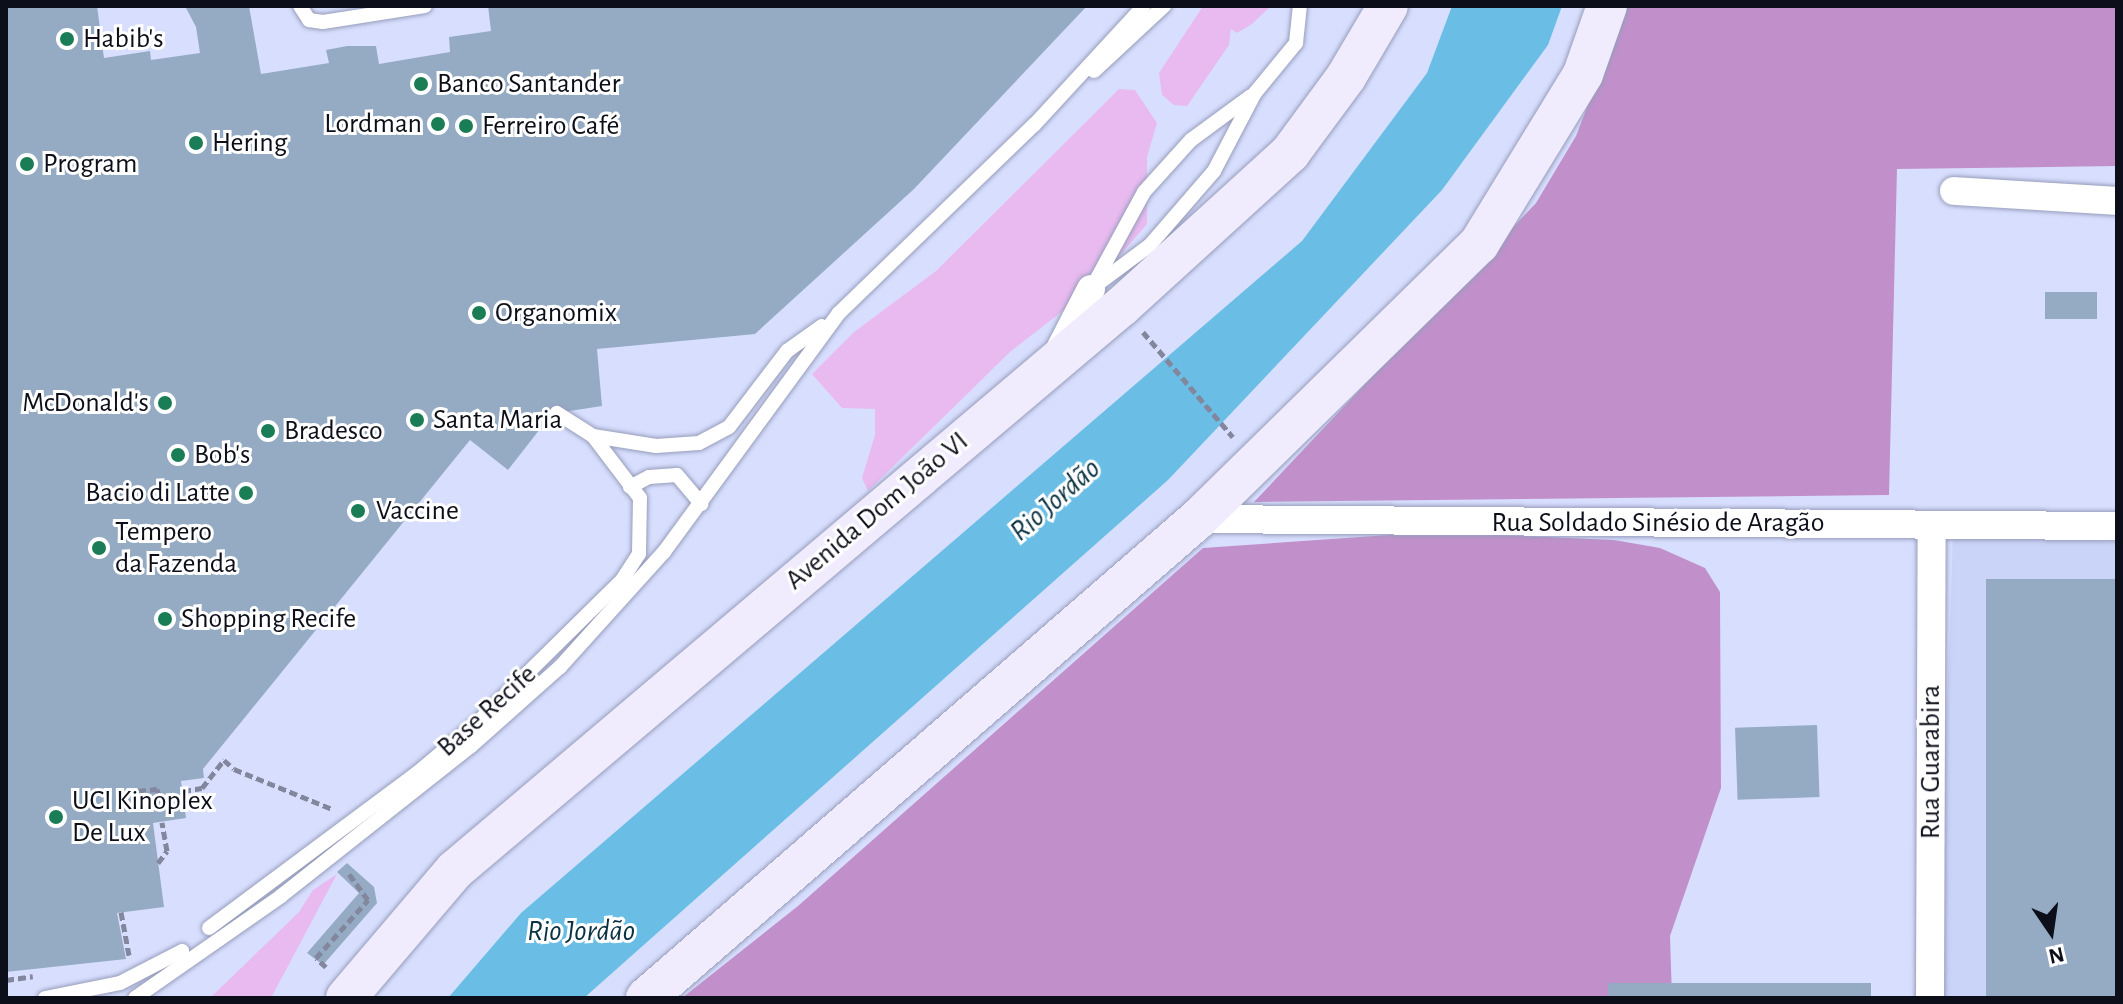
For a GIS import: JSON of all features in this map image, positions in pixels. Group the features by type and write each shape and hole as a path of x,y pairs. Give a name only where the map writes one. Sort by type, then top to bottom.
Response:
{"main road":[{"name":"Avenida Dom João VI","path":"348,995 455,870 1155,277 1290,153 1346,77 1388,6"},
{"path":"646,998 1198,519 1479,244 1583,74 1607,6"}],"street":[{"path":"1954,191 2117,201"},
{"path":"1055,359 1091,289"},
{"name":"Rua Soldado Sinésio de Aragão","path":"1198,519 2117,526"},
{"name":"Rua Guarabira","path":"1930,998 1932,526"}],"lane":[{"path":"300,6 309,20 323,22 425,6"},
{"path":"1108,42 1134,6"},
{"path":"1034,125 1144,6"},
{"path":"135,998 281,896 471,746 560,667 701,504 797,364 839,313 1034,125 1164,6"},
{"path":"1091,289 1150,245 1214,171 1255,93 1296,43 1303,11"},
{"path":"1091,289 1144,192 1191,140 1255,93"},
{"name":"Base Recife","path":"593,436 656,446 699,443 729,427 787,351 839,313"},
{"name":"Base Recife","path":"209,928 352,817 417,773 479,721 622,580 639,554 640,498 593,436 557,413"},
{"path":"630,487 649,477 677,475 701,504"},
{"path":"45,998 120,983 182,951"}],"path":[{"path":"1145,334 1230,433"},
{"path":"183,791 202,788 224,760 234,769 352,817"},
{"path":"138,791 157,789 159,795"},
{"path":"158,863 167,851 162,822"},
{"path":"344,868 362,885 368,900 316,958 348,995"},
{"path":"121,912 129,955 124,964"},
{"path":"6,980 50,974"}],"shaded area":[{"path":"1203,6 1271,6 1237,33 1231,29 1229,45 1187,106 1174,105 1162,95 1159,73"},
{"path":"1626,6 2117,6 2117,166 1897,169 1889,495 1254,502 1536,203 1576,136"},
{"path":"1119,89 1135,90 1157,123 1147,157 1147,224 1091,289 1010,352 868,491 862,478 875,435 875,409 842,408 812,374 854,332 936,271"},
{"path":"1432,532 1614,540 1660,548 1705,568 1720,592 1721,788 1670,936 1672,998 682,998 798,906 1203,548"},
{"path":"1953,536 2117,542 2101,998 1937,998"},
{"path":"337,874 271,998 210,998 299,912 313,890"}],"water":[{"name":"Rio Jordão","path":"1452,6 1562,6 1548,45 1442,190 1168,480 584,998 448,998 521,913 1302,241 1427,73"}],"building":[{"name":"Shopping Recife","path":"6,6 97,6 104,58 150,51 151,60 200,53 196,27 185,6 249,6 261,74 329,63 326,50 347,46 376,46 379,64 450,52 449,37 491,31 488,6 1087,6 914,189 755,334 597,349 602,406 537,416 540,429 508,470 470,440 203,769 204,778 181,781 186,818 153,823 164,907 117,913 126,959 6,972"},
{"path":"2045,292 2097,292 2097,319 2045,319"},
{"path":"1986,579 2117,579 2117,998 1986,998"},
{"path":"1817,725 1820,797 1738,800 1735,728"},
{"path":"347,863 374,887 377,903 323,965 307,953 359,893 337,872"},
{"path":"1608,983 1871,983 1871,998 1608,998"}],"place":[{"name":"Habib's","path":"67,39"},
{"name":"Banco Santander","path":"421,84"},
{"name":"Lordman","path":"438,124"},
{"name":"Ferreiro Café","path":"466,126"},
{"name":"Hering","path":"196,143"},
{"name":"Program","path":"27,164"},
{"name":"Organomix","path":"479,313"},
{"name":"McDonald's","path":"165,403"},
{"name":"Santa Maria","path":"417,420"},
{"name":"Bradesco","path":"268,431"},
{"name":"Bob's","path":"178,455"},
{"name":"Bacio di Latte","path":"246,493"},
{"name":"Vaccine","path":"358,511"},
{"name":"Tempero da Fazenda","path":"99,548"},
{"name":"Shopping Recife","path":"165,619"},
{"name":"UCI Kinoplex De Lux","path":"56,817"}]}
